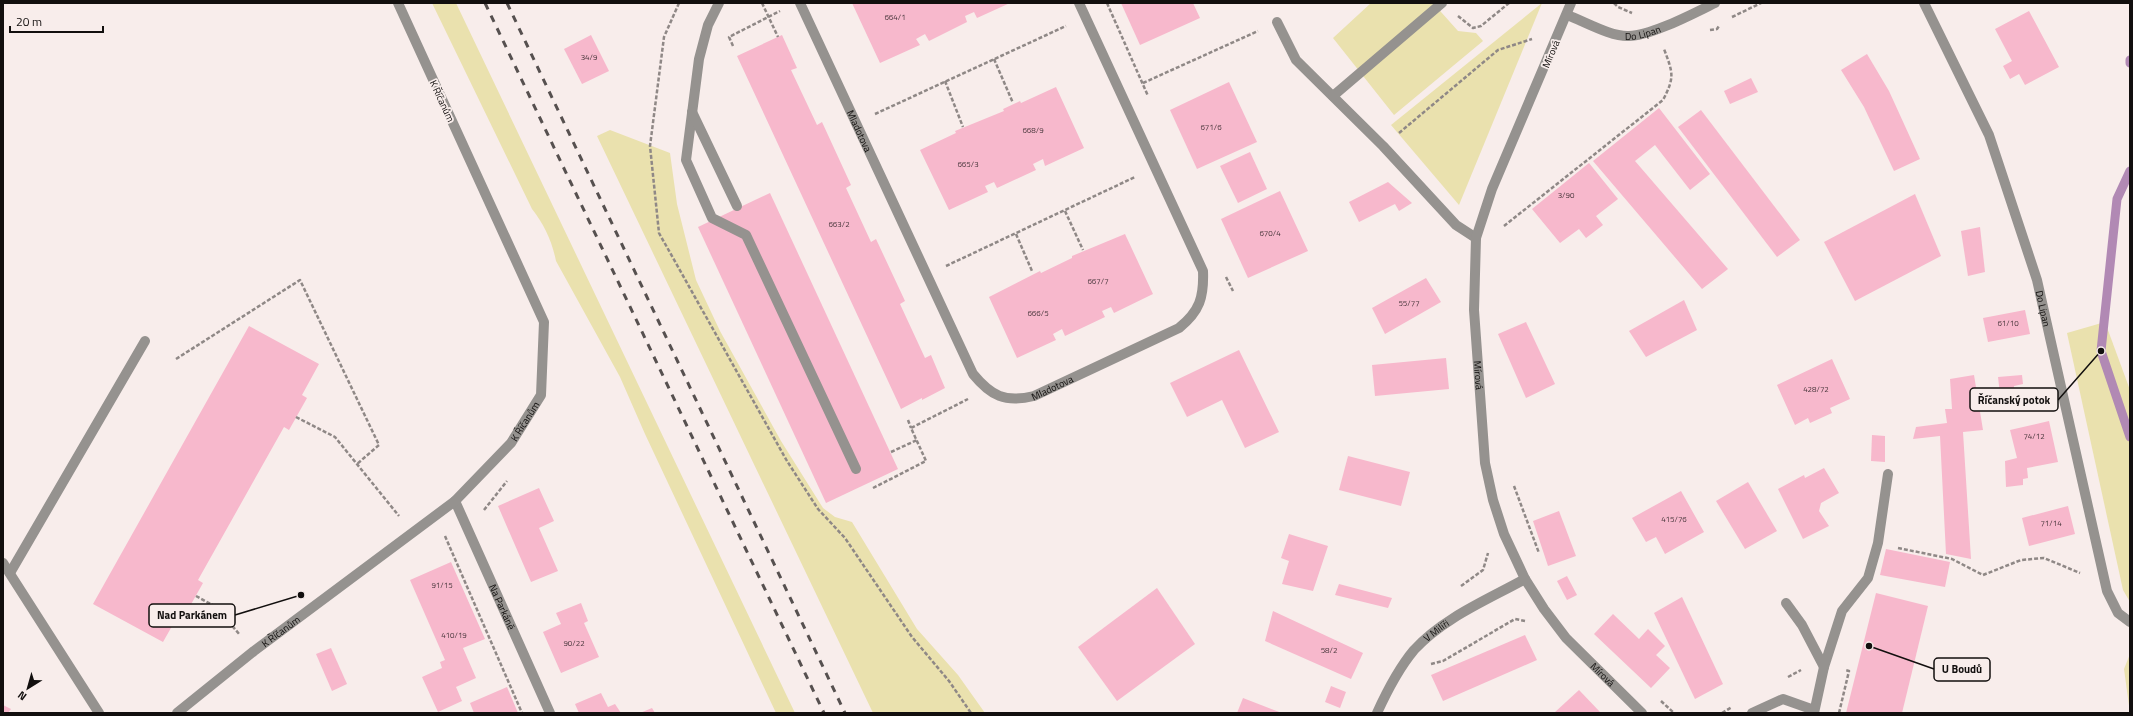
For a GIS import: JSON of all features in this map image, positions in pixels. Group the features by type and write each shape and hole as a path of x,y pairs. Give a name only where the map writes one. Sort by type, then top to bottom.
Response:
{"street":[{"name":"K Říčanům","path":"178,713 254,650 455,501 511,443 541,395 544,322 398,3"},
{"path":"719,3 708,25 699,59 686,160 712,218 746,235 856,469"},
{"name":"Mladotova","path":"800,3 973,374 986,390 1002,398 1020,400 1034,396 1179,328 1189,320 1197,309 1204,289 1203,271 1079,3"},
{"path":"1333,96 1442,3"},
{"name":"Mírová","path":"1571,3 1568,15 1492,189 1476,238 1474,310 1485,463 1493,500 1504,534 1525,579 1544,609 1566,638 1642,713"},
{"name":"Do Lipan","path":"1568,15 1609,32 1628,36 1657,29 1715,3"},
{"name":"Do Lipan","path":"1924,3 1989,135 2037,280 2107,591 2118,613 2130,622"},
{"path":"1277,22 1296,60 1383,146 1456,225 1476,238"},
{"path":"692,112 737,206"},
{"path":"10,573 144,341"},
{"path":"1752,713 1783,699 1814,711 1824,667 1842,611 1868,578 1878,544 1888,474"},
{"name":"Na Parkáně","path":"455,501 550,713"},
{"path":"3,563 99,713"},
{"name":"V Milíři","path":"1378,713 1386,691 1414,650 1446,623 1525,579"},
{"path":"1786,603 1802,625 1824,667"}],"path":[{"path":"679,3 664,37 650,146 659,233 786,460 810,497 818,509 846,538 912,637 949,681 971,713"},
{"path":"762,3 778,37"},
{"path":"1442,3 1473,28 1480,26 1509,3"},
{"path":"1727,19 1761,3"},
{"path":"856,122 1086,17 1110,9"},
{"path":"733,46 729,37 783,10"},
{"path":"1143,83 1277,22"},
{"path":"1706,28 1711,31 1717,29 1720,22"},
{"path":"1383,146 1498,50 1537,37"},
{"path":"1501,228 1662,100 1672,82 1671,66 1664,48 1671,45"},
{"path":"994,59 1013,104"},
{"path":"945,81 964,127"},
{"path":"927,275 1155,168"},
{"path":"1064,211 1083,250"},
{"path":"1016,234 1032,271"},
{"path":"176,359 300,280 379,445 357,464"},
{"path":"911,428 986,390"},
{"path":"296,417 335,437 412,532"},
{"path":"873,488 926,461 908,420"},
{"path":"891,452 917,440"},
{"path":"1513,483 1539,554"},
{"path":"440,533 444,537"},
{"path":"1878,544 1952,559 1983,575 2021,560 2044,558 2086,575"},
{"path":"196,596 216,607 254,650"},
{"path":"1414,650 1430,664 1444,662 1515,619 1525,621 1530,626"},
{"path":"1658,698 1674,713"}],"shaded area":[{"path":"432,3 456,3 795,713 776,713 645,434 620,377 556,261 547,233 532,209"},
{"path":"1371,3 1433,3 1458,31 1476,33 1483,41 1394,115 1333,38"},
{"path":"1542,3 1459,205 1391,125"},
{"path":"610,130 670,153 677,204 696,280 720,331 781,441 823,508 835,517 852,522 917,629 958,675 985,713 873,713 597,136"},
{"path":"2105,322 2130,390 2130,602 2123,590 2067,333"},
{"path":"2130,654 2130,713 2124,669"}],"building":[{"path":"852,3 1010,3 977,18 974,12 965,16 967,22 929,41 925,34 916,39 920,45 880,63"},
{"path":"1121,3 1193,3 1200,18 1140,45"},
{"path":"2029,11 2059,67 2025,85 2019,74 2010,79 2003,66 2012,61 1995,29"},
{"path":"591,35 609,71 582,84 564,49"},
{"path":"782,35 797,68 791,70 817,125 822,122 851,185 846,188 871,242 876,239 905,301 900,304 925,358 931,355 945,388 901,409 737,56"},
{"path":"1867,54 1889,91 1920,159 1894,171 1864,107 1841,70"},
{"path":"1751,78 1758,92 1730,104 1724,91"},
{"path":"1229,82 1257,142 1197,169 1170,110"},
{"path":"1056,87 1084,148 1045,166 1043,159 1033,164 1036,170 997,188 994,182 985,186 988,192 949,210 920,150 956,133 955,131 1004,111 1003,109 1020,101 1021,103"},
{"path":"1659,108 1710,174 1690,190 1655,145 1635,161 1728,269 1702,289 1593,161"},
{"path":"1701,110 1800,240 1777,257 1678,127"},
{"path":"1250,152 1267,189 1238,203 1220,166"},
{"path":"1589,163 1618,199 1596,216 1603,225 1586,238 1579,229 1560,243 1532,209"},
{"path":"1388,182 1412,203 1399,211 1395,204 1359,222 1349,202"},
{"path":"1280,191 1308,251 1248,278 1221,219"},
{"path":"770,193 898,469 826,503 698,227"},
{"path":"1915,194 1941,256 1855,301 1824,242"},
{"path":"1980,227 1985,272 1968,276 1961,231"},
{"path":"1125,234 1153,294 1114,313 1111,307 1102,311 1105,317 1065,336 1062,329 1053,334 1056,340 1017,358 989,297 1040,271 1041,273 1072,258 1072,256"},
{"path":"1426,278 1441,302 1385,334 1372,308"},
{"path":"1684,300 1697,330 1646,357 1629,331"},
{"path":"2025,310 2030,334 1988,342 1983,318"},
{"path":"1526,322 1555,384 1526,398 1498,334"},
{"path":"249,326 319,364 302,395 307,398 289,430 284,427 198,580 203,583 185,615 180,612 163,642 93,604"},
{"path":"1239,350 1279,432 1245,448 1222,400 1187,417 1170,383"},
{"path":"1446,358 1449,389 1375,396 1372,365"},
{"path":"1832,359 1850,399 1830,408 1832,413 1810,423 1808,418 1795,425 1777,385"},
{"path":"1974,375 1983,430 1963,432 1971,559 1946,554 1940,436 1913,439 1916,427 1947,423 1945,409 1952,409 1950,379"},
{"path":"2022,375 2023,384 2014,386 2014,392 2000,394 1998,377"},
{"path":"2049,421 2058,462 2027,468 2028,478 2023,479 2023,485 2006,487 2005,461 2017,458 2010,430"},
{"path":"1872,435 1885,436 1885,462 1871,461"},
{"path":"1348,456 1410,472 1401,506 1339,490"},
{"path":"1824,468 1839,493 1821,503 1819,511 1829,526 1803,539 1778,489 1804,475 1805,478"},
{"path":"1748,482 1777,531 1745,549 1716,501"},
{"path":"539,488 554,521 539,528 558,571 531,582 498,506"},
{"path":"1681,491 1704,532 1665,554 1656,537 1646,542 1632,518"},
{"path":"2068,506 2075,534 2029,546 2022,518"},
{"path":"1559,511 1576,556 1548,566 1533,521"},
{"path":"1289,534 1328,546 1313,591 1282,584 1289,561 1281,558"},
{"path":"1886,549 1950,562 1945,587 1880,575"},
{"path":"451,562 485,639 463,648 476,678 456,687 462,701 438,712 422,677 442,668 440,662 445,660 410,580"},
{"path":"1567,576 1577,595 1567,600 1557,581"},
{"path":"1339,584 1392,598 1388,608 1335,595"},
{"path":"1157,588 1195,644 1117,701 1078,647"},
{"path":"1876,593 1928,606 1902,713 1846,713"},
{"path":"1682,597 1723,684 1695,699 1654,613"},
{"path":"581,603 588,621 584,623 599,657 561,673 543,632 561,624 556,613"},
{"path":"1273,611 1363,653 1351,679 1265,641"},
{"path":"1613,614 1639,639 1648,629 1665,646 1656,655 1670,668 1651,688 1594,634"},
{"path":"1525,635 1537,660 1443,701 1431,675"},
{"path":"331,648 347,684 332,691 316,654"},
{"path":"1331,686 1346,692 1340,708 1325,702"},
{"path":"507,687 518,713 474,713 470,703"},
{"path":"1579,690 1601,713 1554,713"},
{"path":"601,693 608,707 615,704 621,713 579,713 575,704"},
{"path":"1243,698 1282,713 1237,713"},
{"path":"3,705 11,709 8,713 3,713"},
{"path":"652,708 655,713 640,713"}],"waterway":[{"path":"2130,171 2117,199 2101,351 2130,437"}],"railway":[{"path":"485,3 824,713"},
{"path":"507,3 845,713"}],"place":[{"name":"Říčanský potok","path":"2101,351"},
{"name":"Nad Parkánem","path":"301,595"},
{"name":"U Boudů","path":"1869,646"}]}
